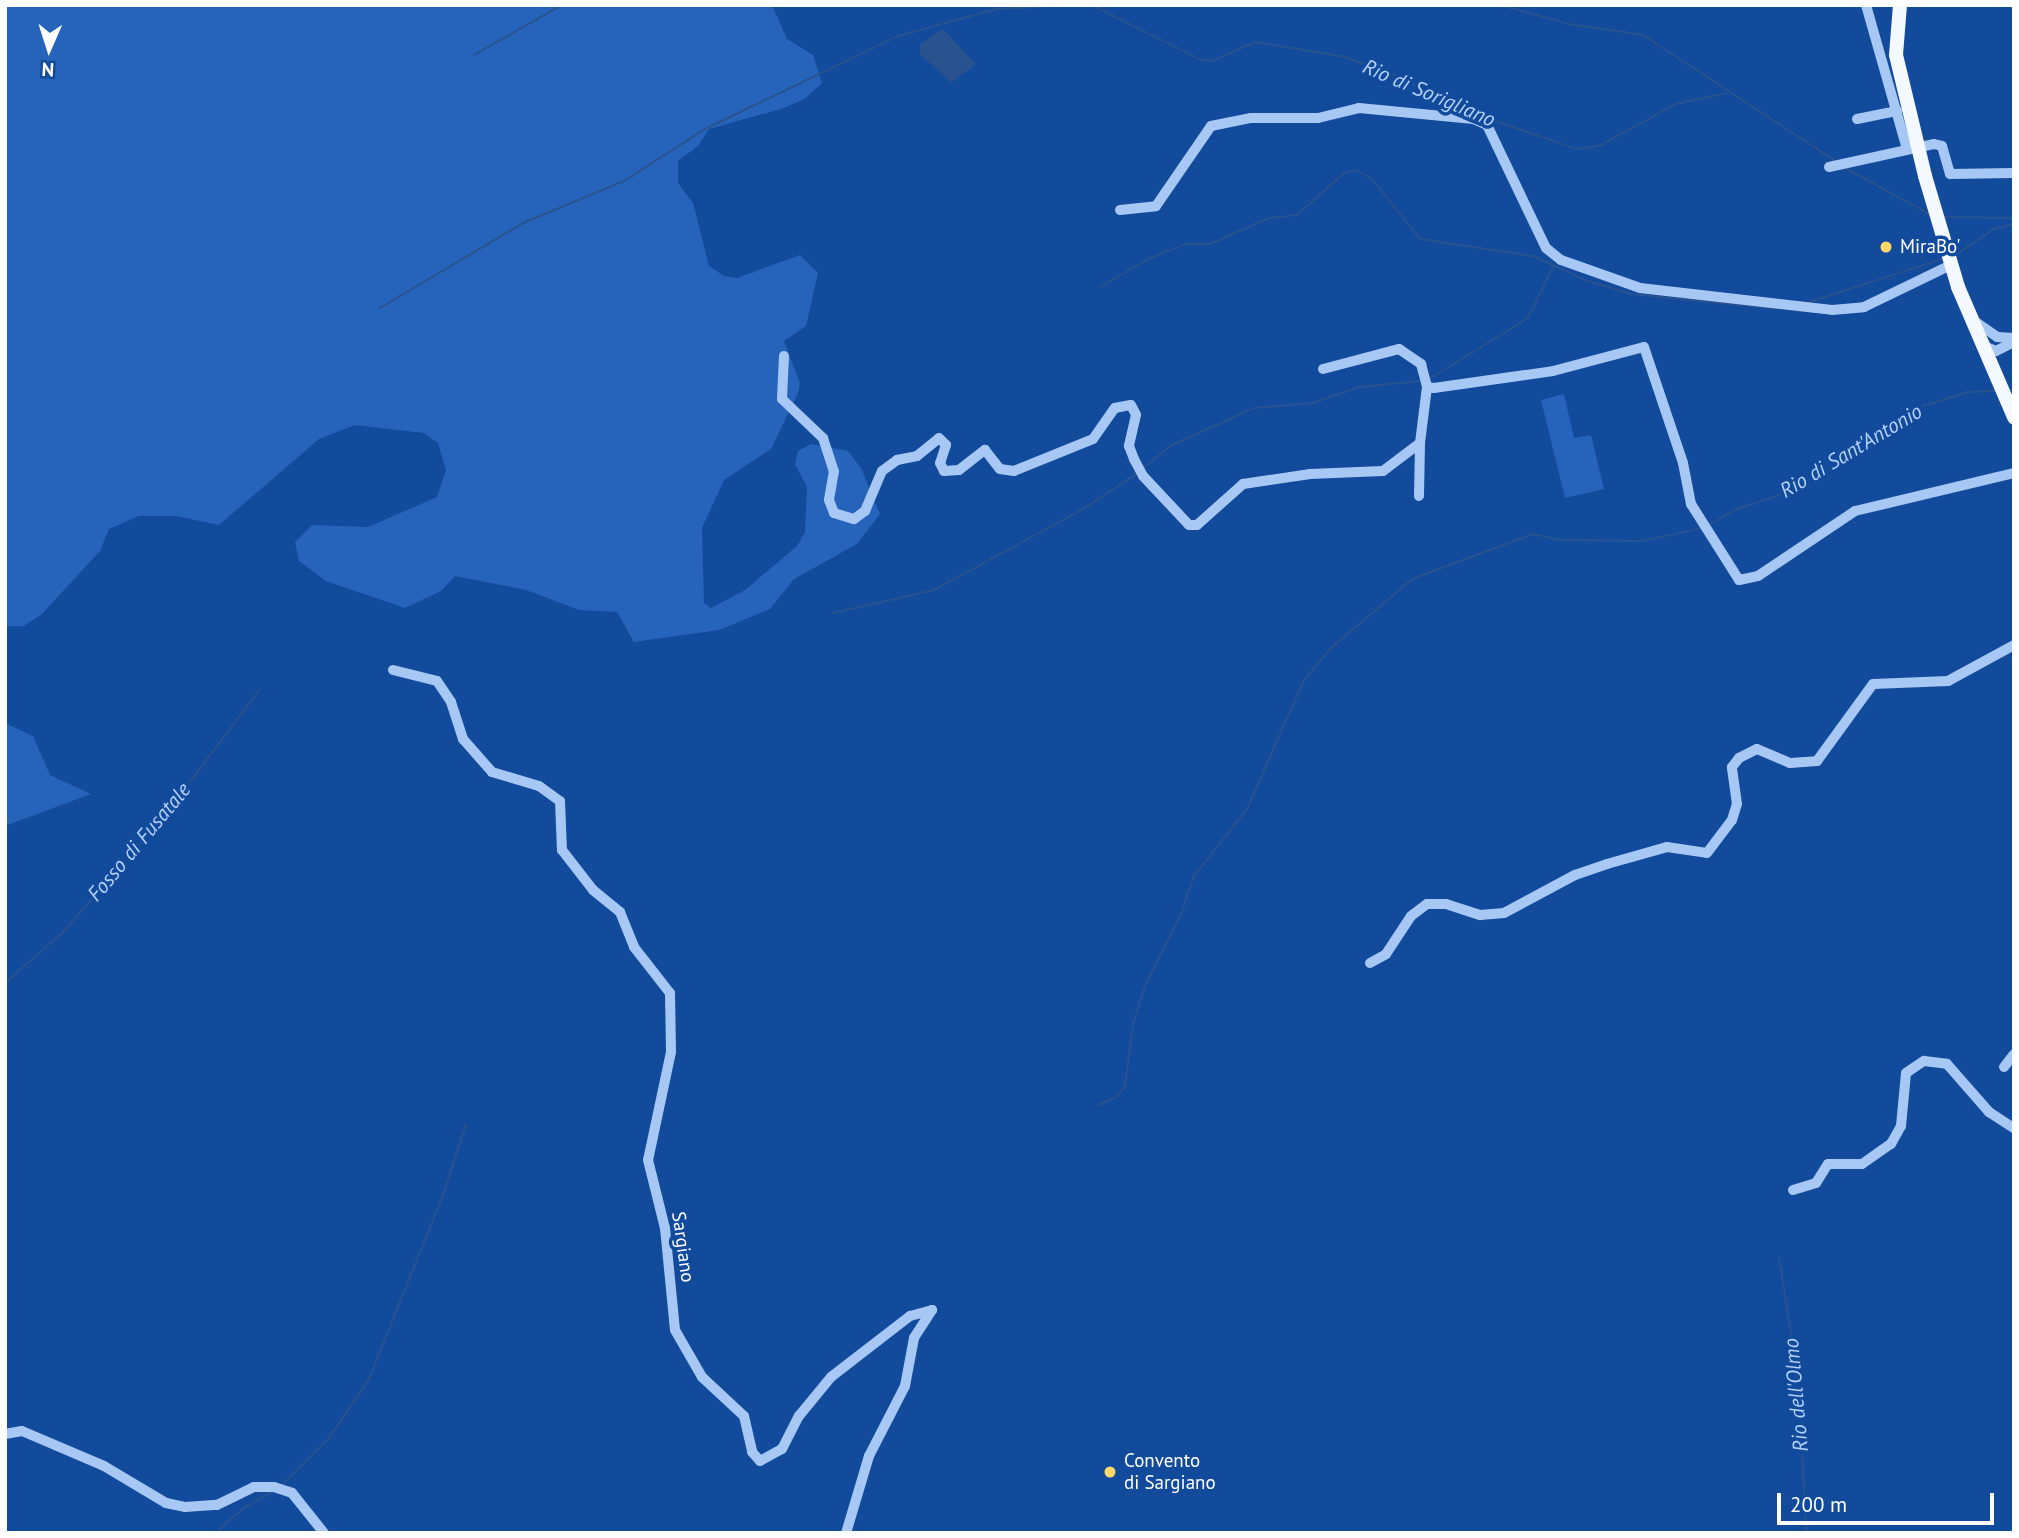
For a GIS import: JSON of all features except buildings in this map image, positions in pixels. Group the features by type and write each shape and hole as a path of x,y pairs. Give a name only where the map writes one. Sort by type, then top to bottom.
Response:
{"main road":[{"path":"1900,5 1896,55 1912,148 1971,319 2014,417"}],"street":[{"path":"1866,5 1897,111 1912,148"},
{"path":"1120,210 1156,206 1210,126 1251,118 1318,118 1359,108 1473,119 1487,125 1546,248 1561,260 1640,288 1832,310 1864,307 1951,265"},
{"path":"1857,119 1897,111"},
{"path":"1829,167 1912,148 1942,146 1950,174 2014,173"},
{"path":"1971,319 1997,337 2014,340"},
{"path":"1981,345 1997,337"},
{"path":"1998,384 2001,350 2014,340"},
{"path":"1981,345 2001,350"},
{"path":"1427,387 1553,371 1644,347 1683,463 1691,504 1739,580 1758,576 1855,511 2014,473"},
{"path":"1323,369 1399,349 1421,364 1427,387 1420,443 1419,496"},
{"path":"784,356 782,399 823,438 834,471 829,500 841,518 854,519 865,511 882,471 897,460 917,456 939,438 946,445 940,463 944,471 960,470 985,450 1000,469 1014,471 1093,439 1115,408 1131,405 1136,415 1129,446 1133,459 1189,524 1196,525 1244,484 1310,474 1383,471 1420,443"},
{"path":"1370,963 1386,954 1411,916 1427,904 1446,904 1479,915 1504,913 1575,875 1606,864 1667,846 1707,853 1735,812 1732,767 1740,758 1757,749 1790,763 1817,761 1873,684 1948,681 2014,645"},
{"name":"Sargiano","path":"393,670 438,681 451,702 463,739 492,772 539,786 559,801 562,850 593,890 620,912 635,947 670,993 671,1052 648,1160 665,1228 675,1330 702,1377 744,1416 752,1452 760,1461 782,1449 799,1416 831,1377 909,1316 932,1310 914,1338 905,1386 857,1485 846,1533"},
{"path":"2004,1067 2014,1054"},
{"path":"1793,1190 1816,1183 1828,1164 1862,1164 1891,1144 1901,1126 1906,1073 1924,1060 1947,1064 1989,1112 2014,1128"},
{"path":"1989,1112 2014,1119"},
{"path":"5,1434 22,1431 104,1466 147,1494 185,1507 217,1505 254,1487 274,1488 292,1493 324,1533"}],"shaded area":[{"path":"5,5 772,5 787,39 813,55 822,83 806,98 784,108 709,129 698,146 678,161 678,183 693,203 709,266 724,276 737,278 800,255 818,273 806,326 784,341 800,383 798,393 771,449 724,480 702,528 704,603 711,608 745,590 797,546 805,532 807,487 795,464 798,451 811,444 848,451 861,468 880,514 857,544 794,579 770,609 719,630 634,642 617,612 579,610 526,590 455,576 441,591 405,608 326,581 299,561 295,542 312,525 368,527 437,497 446,470 438,443 424,433 355,425 319,439 219,525 176,516 139,516 109,529 100,551 42,614 24,626 5,626"},
{"path":"943,29 976,64 951,83 920,54 920,44"},
{"path":"1564,394 1574,438 1591,435 1604,489 1565,498 1541,400"},
{"path":"5,723 33,736 50,775 91,794 5,826"}],"waterway":[{"path":"474,55 562,5"},
{"path":"380,308 523,223 624,181 705,129 898,36 996,9 1067,5"},
{"name":"Rio di Sorigliano","path":"1092,5 1202,60 1212,61 1255,42 1341,56 1388,72 1475,114"},
{"path":"1501,5 1569,24 1643,35 1834,160"},
{"name":"Rio di Sorigliano","path":"1480,116 1577,149 1599,146 1676,104 1727,93"},
{"path":"1847,169 1931,215"},
{"path":"1100,287 1150,258 1187,244 1210,244 1269,218 1297,215 1344,173 1356,170 1373,180 1420,239 1533,256 1585,280 1631,294 1778,309"},
{"path":"1943,217 2014,218"},
{"path":"1957,254 1994,229 2014,224"},
{"path":"1810,302 1945,258"},
{"path":"1429,379 1528,318 1554,265"},
{"path":"1145,467 1170,446 1254,408 1313,403 1359,387 1420,381"},
{"name":"Rio di Sant'Antonio","path":"1711,524 1734,510 1792,491 1920,407 1968,392 1995,391"},
{"path":"833,613 934,590 1083,509 1138,473"},
{"name":"Rio di Sant'Antonio","path":"1098,1105 1117,1097 1125,1086 1133,1024 1146,983 1182,912 1194,876 1247,809 1304,680 1331,648 1412,579 1533,534 1558,540 1642,541 1702,528"},
{"name":"Fosso di Fusatale","path":"5,983 63,932 158,824 260,689"},
{"path":"282,1485 328,1439 368,1381 443,1195 466,1124"},
{"name":"Rio dell'Olmo","path":"1779,1257 1799,1385 1806,1533"},
{"path":"215,1533 245,1507 275,1491"}],"place":[{"name":"MiraBo'","path":"1886,247"},
{"name":"Convento di Sargiano","path":"1110,1472"}]}
